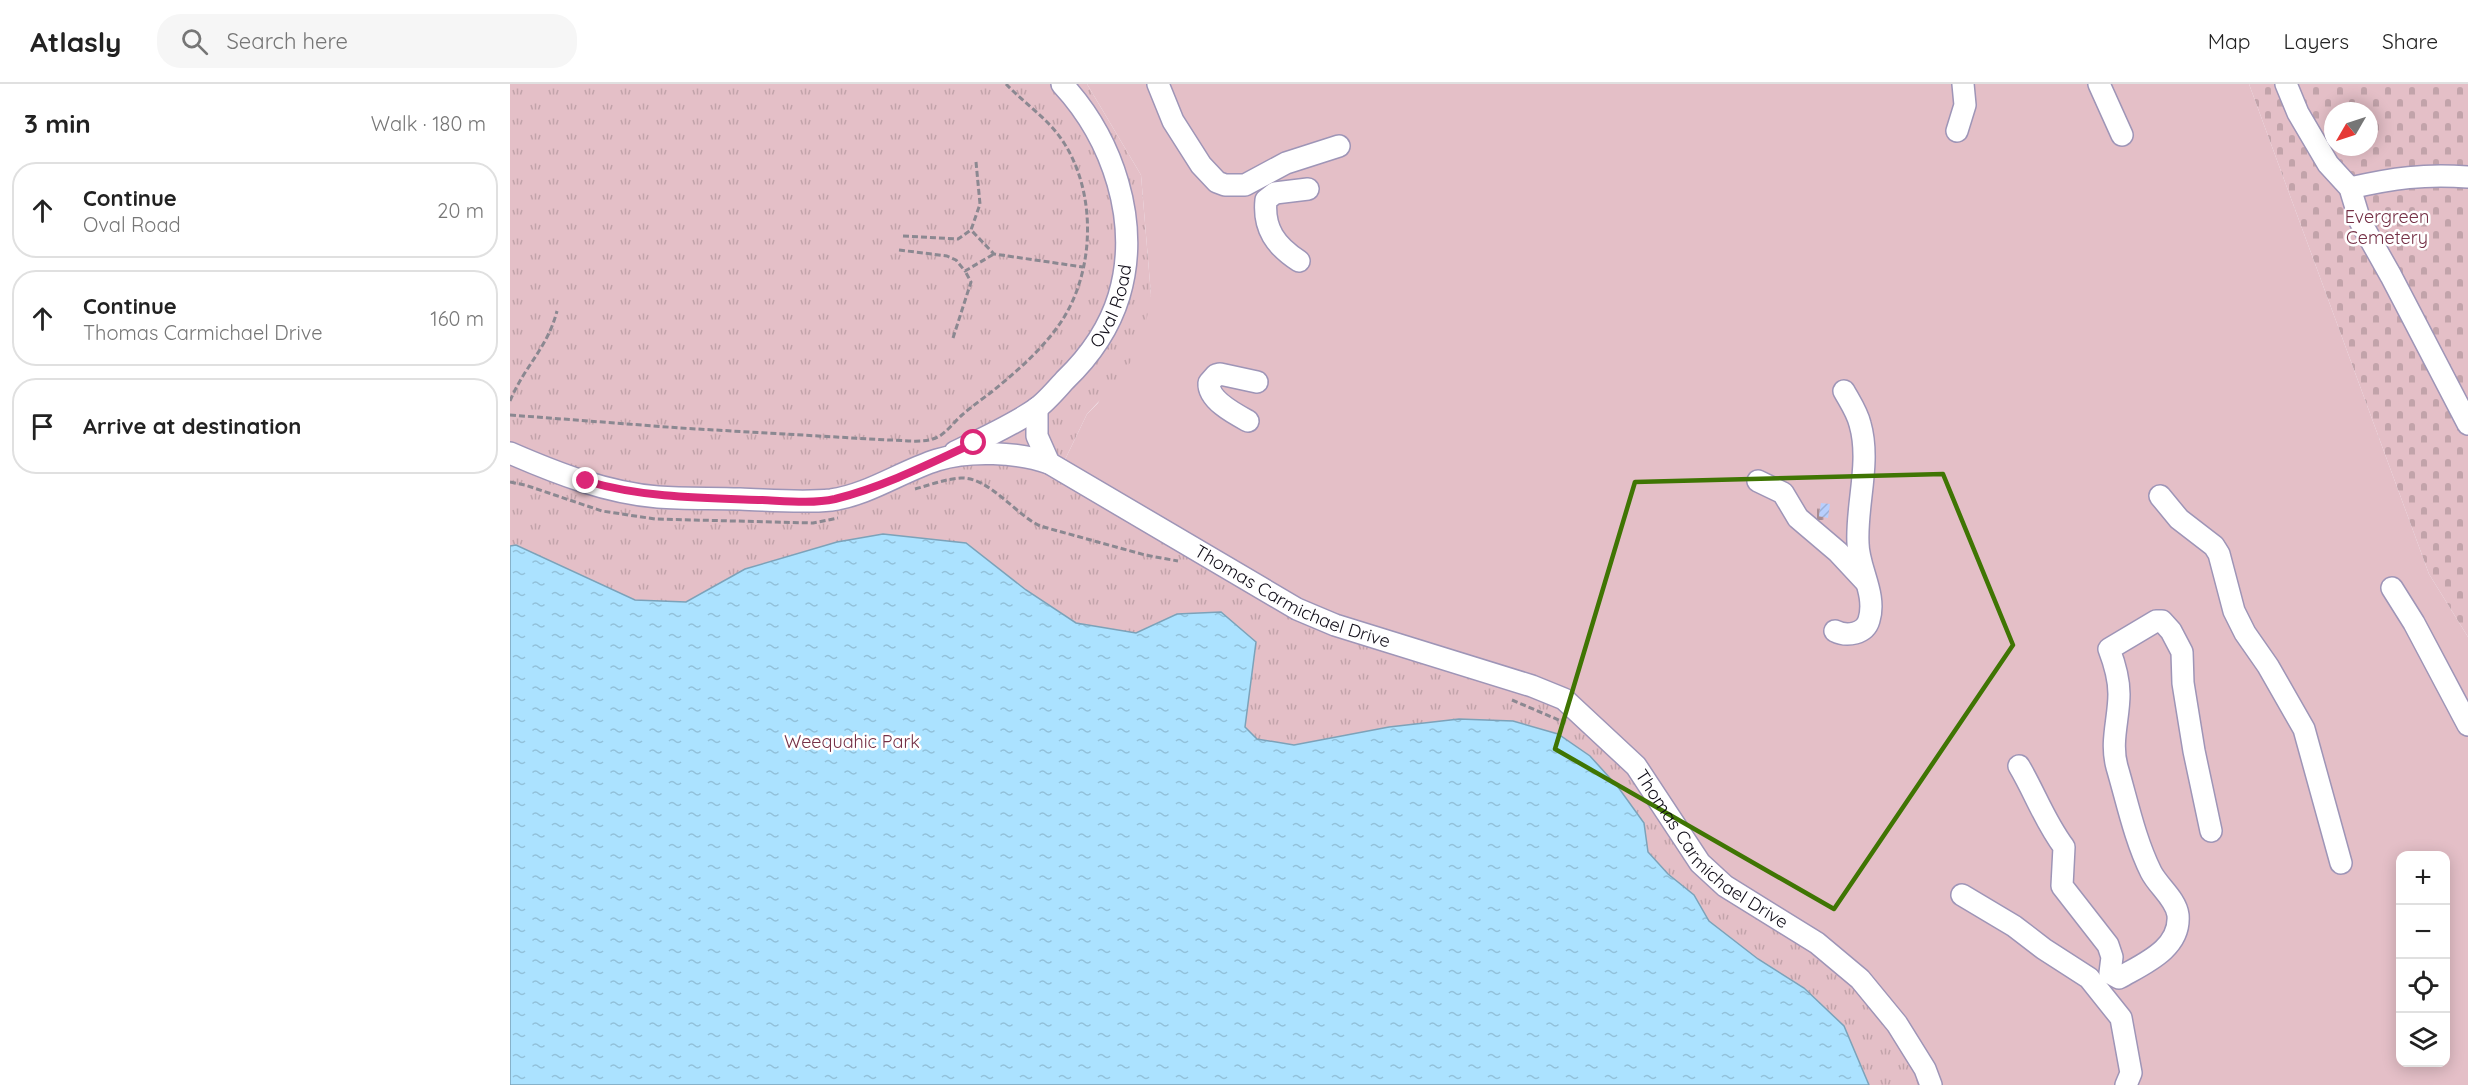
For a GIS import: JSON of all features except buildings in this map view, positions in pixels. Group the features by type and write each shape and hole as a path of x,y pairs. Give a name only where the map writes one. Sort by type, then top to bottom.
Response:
{"street":[{"name":"Oval Road","path":"938,460 993,434 1037,408 1079,367 1095,345 1119,297 1124,272 1124,217 1109,156 1087,115 1062,84"},
{"path":"1158,84 1173,121 1202,165 1217,182 1225,185 1245,185 1286,163 1339,146"},
{"path":"1957,131 1965,105 1963,84"},
{"path":"2099,84 2122,135"},
{"path":"2286,84 2298,113 2328,164 2350,188 2360,221 2468,424"},
{"path":"2350,188 2391,179 2431,174 2468,177"},
{"path":"1299,261 1278,246 1271,235 1265,212 1266,200 1275,193 1308,189"},
{"path":"1248,421 1233,413 1211,393 1209,383 1220,374 1257,382"},
{"path":"1835,631 1846,635 1865,627 1869,620 1871,604 1858,543 1864,455 1862,434 1857,415 1844,391"},
{"path":"1037,408 1038,436 1049,463"},
{"name":"Thomas Carmichael Drive","path":"510,453 563,475 609,488 656,496 799,501 833,500 938,460 1011,454 1049,463 1297,609 1335,625 1532,686 1564,699 1636,766 1700,863 1725,886 1817,943 1860,980 1897,1024 1925,1069 1931,1085"},
{"path":"1758,481 1783,493 1798,518 1852,565 1867,584"},
{"path":"2160,496 2179,519 2214,546 2219,554 2234,611 2304,729 2341,863"},
{"path":"2392,588 2414,623 2468,725"},
{"path":"2019,766 2051,830 2064,847 2062,886 2108,945 2112,957 2110,974 2119,978 2160,955 2174,936 2178,914 2166,892 2152,874 2145,858 2113,749 2119,693 2109,649 2156,621 2162,621 2171,631 2182,652 2194,751 2211,831"},
{"path":"1962,896 2014,926 2044,949 2089,978 2121,1018 2132,1074 2126,1085"}],"path":[{"path":"510,416 888,440 929,439 945,432 1025,363 1057,328 1078,288 1083,267 1088,224 1084,193 1076,167 1064,142 1048,122 1006,84"},
{"path":"903,236 958,240 971,230 980,204 976,162"},
{"path":"971,230 994,254 1083,267"},
{"path":"899,250 947,256 956,260 965,271 971,282 953,338"},
{"path":"965,271 994,254"},
{"path":"510,401 523,373 538,355 549,336 557,311"},
{"path":"913,490 962,478 973,479 1004,499 1026,519 1040,526 1145,555 1187,562"},
{"path":"510,482 602,512 655,519 813,523 842,517"},
{"path":"1506,698 1565,723"}],"highlighted area":[{"path":"1943,474 2013,645 1834,909 1555,749 1635,482"}],"green space":[{"name":"Weequahic Park","path":"510,84 1087,84 1141,175 1151,295 1144,334 1138,349 1121,378 1087,414 1060,470 1297,609 1532,686 1600,731 1700,863 1860,979 1931,1085 510,1085"},
{"path":"1087,84 2249,84 2429,574 2468,637 2468,1085 1931,1085 1335,625 1060,470 1087,414 1098,403 1151,295 1141,175"},
{"name":"Evergreen Cemetery","path":"2249,84 2468,84 2468,637 2429,574"}],"water":[{"name":"Weequahic Park","path":"883,534 966,543 1026,590 1076,623 1136,633 1177,614 1221,612 1256,642 1245,727 1257,739 1294,745 1389,727 1459,719 1513,721 1558,734 1590,756 1618,787 1644,823 1648,852 1668,874 1694,895 1709,921 1758,959 1804,988 1844,1026 1869,1085 510,1085 510,546 516,545 635,600 686,602 745,569 837,542"}],"route":[{"path":"586,481 609,488 656,496 833,500 887,481 974,443"}]}
